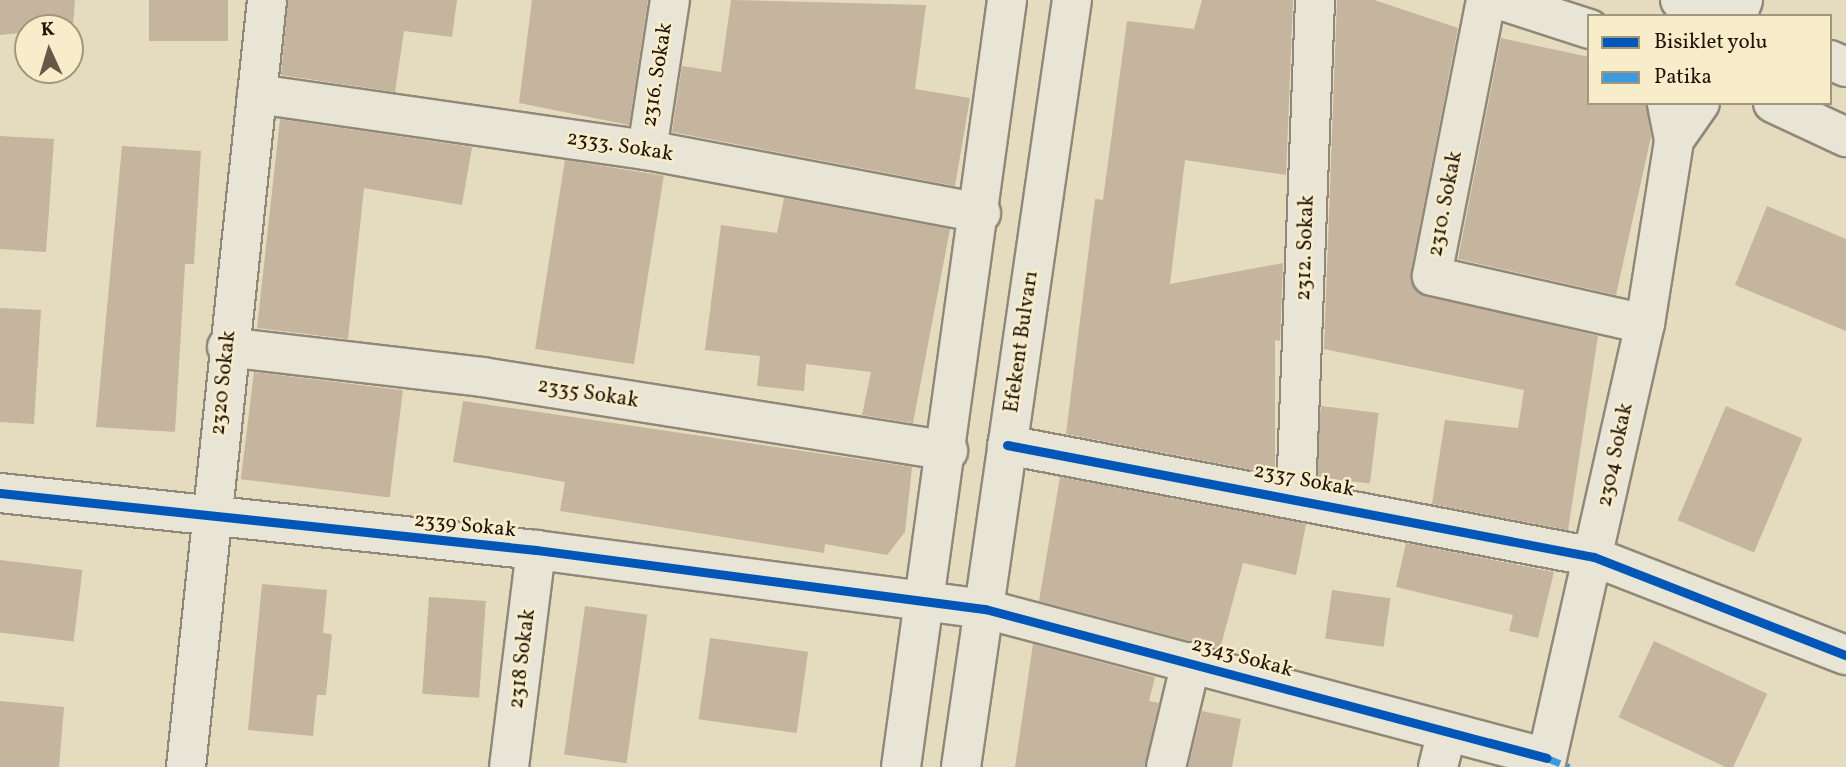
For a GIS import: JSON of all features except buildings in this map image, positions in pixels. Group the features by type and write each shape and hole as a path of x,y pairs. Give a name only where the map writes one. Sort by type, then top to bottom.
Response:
{"street":[{"name":"2320 Sokak","path":"186,767 227,347 267,0"},
{"name":"2316. Sokak","path":"647,150 670,0"},
{"path":"901,767 981,213 1007,0"},
{"name":"Efekent Bulvarı","path":"961,767 1072,0"},
{"name":"2312. Sokak","path":"1296,496 1315,0"},
{"name":"2310. Sokak","path":"1486,0 1432,276 1645,324"},
{"path":"1500,0 1587,28"},
{"path":"1680,0 1717,14"},
{"name":"2333. Sokak","path":"257,94 647,150 981,213"},
{"path":"1670,122 1697,105"},
{"path":"1777,105 1846,137"},
{"name":"2304 Sokak","path":"1546,762 1645,324 1670,122"},
{"name":"2335 Sokak","path":"227,347 482,377 948,451"},
{"name":"2337 Sokak","path":"1007,445 1296,496 1594,556 1846,655"},
{"name":"2339 Sokak","path":"0,493 210,518 537,550 926,602"},
{"name":"2318 Sokak","path":"509,767 537,550"},
{"name":"2343 Sokak","path":"926,602 985,609 1191,662 1443,750 1546,762"},
{"path":"1166,767 1191,662"}],"marked path":[{"path":"1547,758 1569,767"}],"cycle path":[{"path":"1007,445 1594,557 1846,655"},
{"path":"0,493 536,550 985,609 1547,758"}]}
